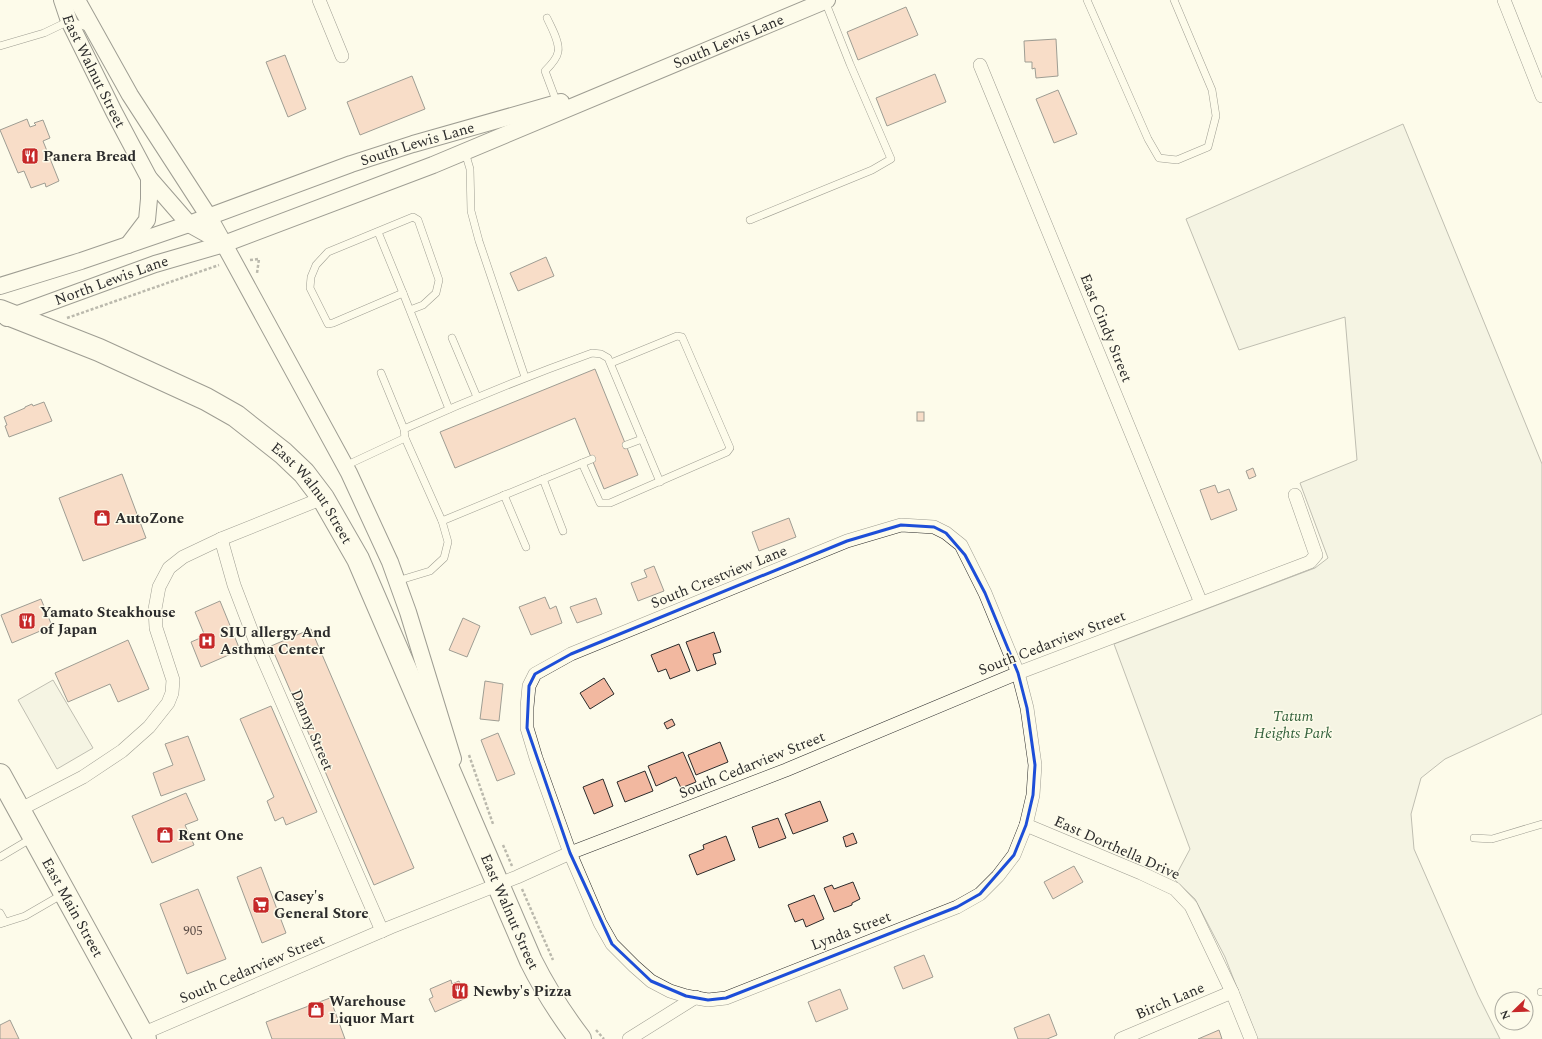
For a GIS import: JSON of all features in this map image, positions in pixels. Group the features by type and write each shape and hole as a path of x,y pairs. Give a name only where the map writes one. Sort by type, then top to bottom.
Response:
{"highway":[{"name":"East Walnut Street","path":"4,316 99,350 206,399 236,416 283,453 304,473 322,498 358,559 498,885 540,978 560,1013 580,1039"},
{"name":"East Main Street","path":"0,775 144,1037"}],"street":[{"name":"East Walnut Street","path":"62,0 69,21 114,112 150,178 189,224 224,244"},
{"name":"East Walnut Street","path":"77,0 130,95 209,217 345,466 390,562 408,612 471,822"},
{"path":"319,0 342,56"},
{"name":"South Lewis Lane","path":"224,244 465,152 826,0"},
{"path":"1504,0 1542,96"},
{"name":"East Cindy Street","path":"980,65 1201,603"},
{"name":"South Lewis Lane","path":"209,217 351,164 413,144 629,82"},
{"path":"128,245 147,220 150,178"},
{"name":"North Lewis Lane","path":"0,286 209,217"},
{"name":"North Lewis Lane","path":"4,316 155,264 224,244"},
{"name":"South Cedarview Street","path":"144,1037 382,931 498,885 570,853 786,770 1018,673 1310,562 1316,555 1295,495"},
{"path":"19,810 88,774 122,751 149,727 168,702 172,693 173,680 156,628 155,609 159,587 169,568 183,557 221,539 322,498"},
{"name":"South Crestview Lane","path":"570,853 536,758 527,728 529,686 535,674 571,654 847,541 901,525 934,527 946,533 961,545 986,593 1018,673"},
{"name":"Danny Street","path":"221,539 234,585 255,640 382,931"},
{"name":"Lynda Street","path":"570,853 600,923 612,944 634,966 651,980 670,991 708,1000 726,998 957,907 980,894 998,876 1014,855 1026,825 1033,795 1035,765 1028,708 1018,673"},
{"name":"East Dorthella Drive","path":"1026,825 1175,889 1191,906 1232,992 1250,1039"},
{"name":"Birch Lane","path":"1121,1039 1232,992"},
{"path":"629,1039 696,997"}],"lane":[{"path":"750,220 872,170 891,159 850,64 826,0"},
{"path":"1087,0 1148,139 1159,158 1177,160 1208,147 1216,116 1212,90 1174,0"},
{"path":"547,18 557,42 558,53 545,71 557,103"},
{"path":"0,46 44,33 69,21 94,30"},
{"path":"465,152 470,169 471,211 479,241 525,377"},
{"path":"403,293 328,324 310,288 311,277 316,265 328,252 413,217 418,220 439,280 436,293 423,305 410,310"},
{"path":"378,232 449,409"},
{"path":"582,463 600,503 610,503 727,452 730,448 682,337 676,336 611,363"},
{"path":"452,338 477,397"},
{"path":"404,430 525,377 592,353 601,354 608,358 611,363 660,482"},
{"path":"381,373 404,430 405,438 442,521 448,542 444,558 430,571 397,581"},
{"path":"345,466 405,438"},
{"path":"626,445 642,439"},
{"path":"442,521 592,459"},
{"path":"542,479 563,531"},
{"path":"504,495 526,547"},
{"path":"1474,838 1492,839 1542,824"},
{"path":"0,857 34,837"},
{"path":"0,913 2,923 25,916 64,893"}],"path":[{"path":"64,320 211,267 259,259"}],"highlighted area":[{"path":"901,525 934,527 946,533 965,555 985,593 1018,673 1027,708 1035,765 1033,795 1026,825 1014,855 980,894 957,907 726,998 708,1000 686,996 651,981 612,944 570,853 527,728 529,686 535,674 571,654 847,541"}],"green space":[{"name":"Tatum Heights Park","path":"1403,124 1542,464 1542,714 1445,759 1421,778 1411,814 1414,849 1478,995 1494,1027 1494,1031 1496,1031 1500,1039 1257,1039 1225,957 1195,899 1174,879 1190,849 1114,644 1315,568 1328,558 1300,483 1357,460 1345,317 1239,350 1186,219"}],"shaded area":[{"path":"53,680 93,748 57,769 18,700"}],"building":[{"path":"906,7 918,35 858,60 847,32"},
{"path":"1056,39 1058,76 1036,78 1035,68 1032,69 1032,62 1025,62 1024,41"},
{"path":"285,55 306,109 288,117 266,62"},
{"path":"935,74 946,102 887,126 876,98"},
{"path":"412,76 425,109 360,135 347,102"},
{"path":"1058,90 1077,134 1054,143 1036,99"},
{"name":"Panera Bread","path":"27,119 30,127 36,125 34,123 43,120 50,138 43,141 59,181 46,187 45,183 31,188 24,171 18,173 0,130"},
{"path":"546,257 554,276 518,291 510,273"},
{"path":"595,369 638,475 604,489 575,418 455,468 440,432"},
{"path":"44,402 52,421 9,437 5,426 7,425 4,417 32,404 33,406"},
{"path":"917,412 924,412 924,421 917,421"},
{"path":"1253,468 1256,476 1249,479 1246,471"},
{"name":"AutoZone","path":"122,474 146,538 83,561 59,498"},
{"path":"1215,485 1218,493 1229,489 1237,510 1211,520 1200,490"},
{"path":"789,518 796,537 759,551 752,532"},
{"path":"654,566 664,591 638,601 631,583 647,577 644,570"},
{"path":"545,597 550,609 556,606 562,623 531,635 519,607"},
{"path":"596,598 602,614 577,623 570,607"},
{"name":"Yamato Steakhouse of Japan","path":"41,599 52,626 12,643 1,615"},
{"path":"220,601 240,650 201,667 191,642 205,636 195,612"},
{"path":"463,618 480,626 467,657 449,650"},
{"path":"311,629 414,868 374,885 271,646"},
{"path":"714,632 721,652 713,654 716,664 697,671 686,642"},
{"path":"128,640 149,689 118,702 110,684 68,702 55,673"},
{"path":"679,644 690,671 670,679 666,669 658,672 651,655"},
{"path":"604,678 614,694 590,709 580,693"},
{"path":"485,681 503,684 499,721 480,719"},
{"path":"271,706 317,812 286,825 283,817 275,821 267,801 274,797 240,719"},
{"path":"672,719 675,725 667,729 664,723"},
{"path":"498,733 515,774 497,781 481,740"},
{"path":"188,736 205,780 161,796 153,773 173,765 165,744"},
{"path":"720,742 728,762 696,775 688,755"},
{"path":"683,752 696,782 681,788 676,777 656,786 648,766"},
{"path":"645,771 653,791 625,802 617,782"},
{"path":"603,779 613,806 594,814 583,787"},
{"name":"Rent One","path":"186,793 198,820 185,825 194,845 152,863 132,816"},
{"path":"820,801 828,821 793,834 785,814"},
{"path":"778,818 786,838 759,848 752,827"},
{"path":"853,833 857,843 846,847 843,837"},
{"path":"726,836 735,860 697,875 689,855 704,849 703,845"},
{"path":"1074,866 1083,882 1053,899 1044,882"},
{"name":"Casey's General Store","path":"261,867 286,933 262,943 237,877"},
{"path":"853,882 860,899 852,903 852,905 834,912 824,888 832,885 834,889"},
{"path":"198,889 226,959 187,974 160,904"},
{"path":"814,895 824,919 806,927 803,919 795,922 788,905"},
{"path":"924,955 933,977 903,989 894,967"},
{"path":"451,980 452,984 459,981 466,998 435,1012 429,999 433,997 430,989"},
{"path":"840,989 848,1009 816,1022 808,1002"},
{"name":"Warehouse Liquor Mart","path":"330,998 345,1039 272,1039 266,1022"},
{"path":"1049,1014 1057,1035 1047,1039 1018,1039 1014,1028"},
{"path":"10,1020 19,1039 0,1039 0,1025"},
{"path":"1219,1030 1222,1039 1198,1039"}],"place":[{"name":"Panera Bread","path":"30,156"},
{"name":"AutoZone","path":"102,518"},
{"name":"Yamato Steakhouse of Japan","path":"27,621"},
{"name":"SIU allergy And Asthma Center","path":"207,641"},
{"name":"Rent One","path":"165,835"},
{"name":"Casey's General Store","path":"261,905"},
{"name":"Newby's Pizza","path":"460,991"},
{"name":"Warehouse Liquor Mart","path":"316,1010"}]}
